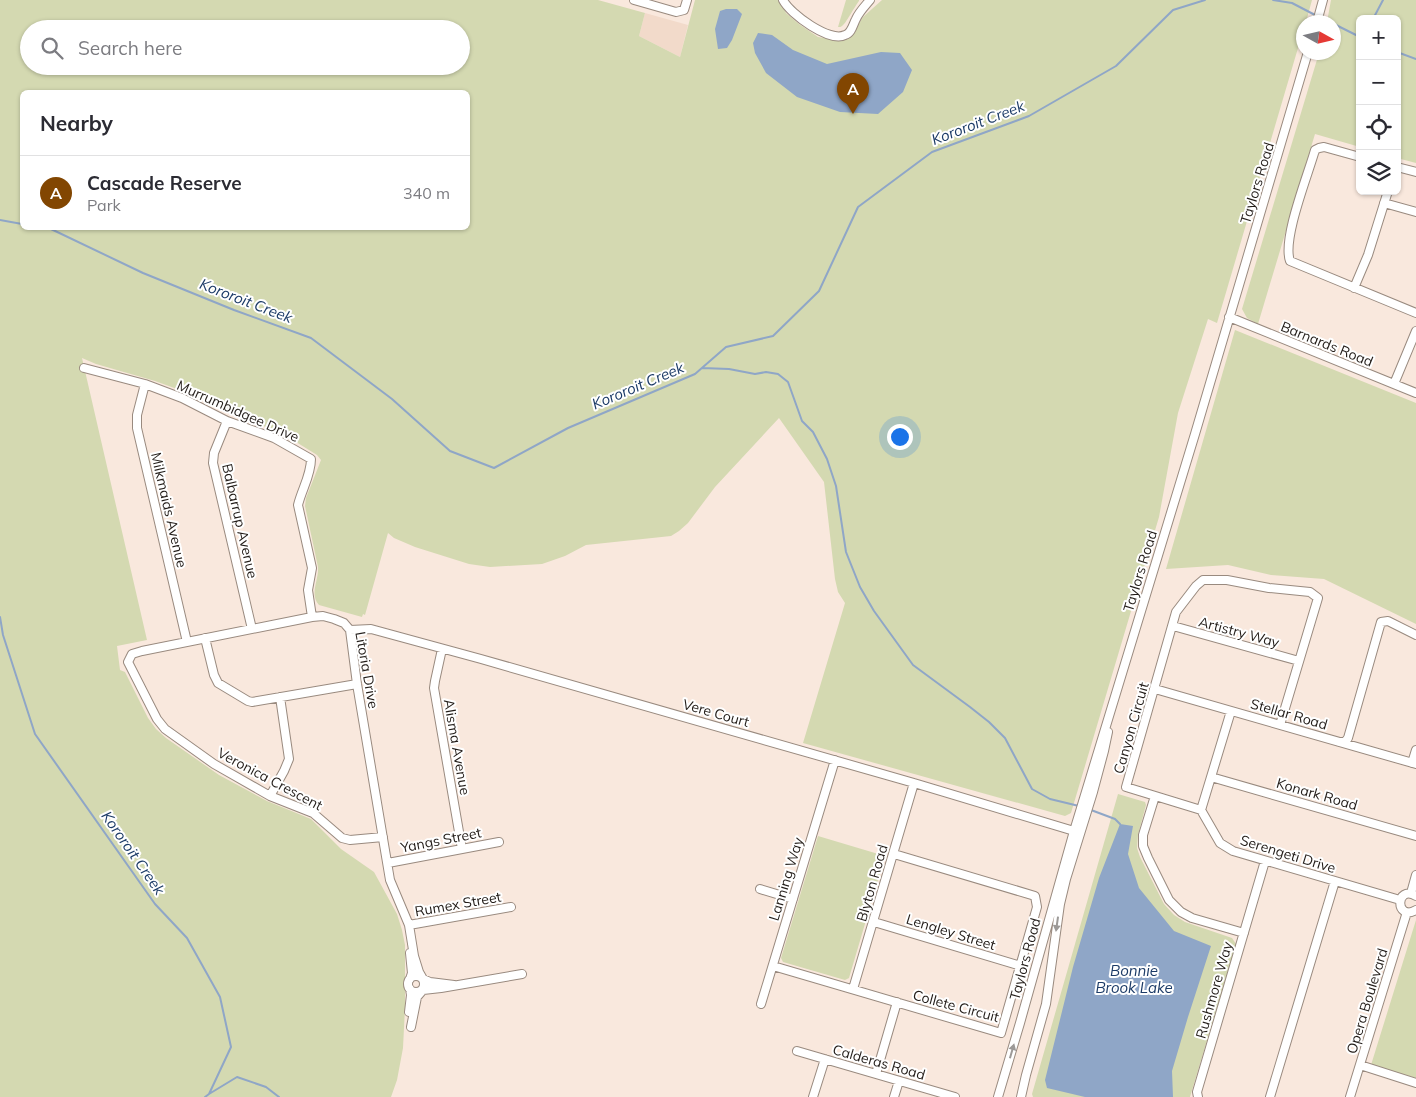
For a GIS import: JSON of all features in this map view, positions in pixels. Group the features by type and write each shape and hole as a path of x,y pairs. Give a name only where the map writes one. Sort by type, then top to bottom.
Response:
{"street":[{"path":"634,0 676,12 684,10 687,0"},
{"path":"783,0 796,15 817,29 839,36 845,36 850,32 869,0"},
{"path":"1319,15 1323,0"},
{"name":"Taylors Road","path":"998,1097 1016,1040 1074,830 1306,60"},
{"path":"1356,155 1324,146 1315,150 1291,228 1288,255 1290,261 1416,313"},
{"path":"1401,168 1416,172"},
{"path":"1354,288 1368,255 1387,195"},
{"path":"1384,202 1416,212"},
{"name":"Barnards Road","path":"1229,317 1416,393"},
{"path":"1394,384 1416,331"},
{"name":"Murrumbidgee Drive","path":"84,368 145,384 182,398 227,421 274,438 311,459 311,467 298,505 312,568 308,590 312,617"},
{"name":"Milkmaids Avenue","path":"145,384 137,415 137,428 187,642"},
{"name":"Balbarrup Avenue","path":"227,421 214,453 213,463 252,629"},
{"name":"Canyon Circuit","path":"1201,810 1126,787 1176,612 1203,580 1227,580 1269,588 1310,592 1318,598 1299,661"},
{"name":"Litoria Drive","path":"128,662 132,654 142,651 312,617 323,616 344,623 350,630 357,684 390,880 409,925 417,966 425,984 417,997 411,1027 409,1017 411,995 408,984 412,973 411,941"},
{"path":"1339,742 1344,742 1348,738 1382,622 1388,621 1416,635"},
{"name":"Artistry Way","path":"1172,626 1299,661"},
{"name":"Vere Court","path":"350,630 371,629 490,661 1074,830"},
{"path":"205,638 214,675 218,683 248,701 357,684"},
{"name":"Alisma Avenue","path":"442,649 434,688 462,849"},
{"path":"1280,725 1299,661"},
{"name":"Veronica Crescent","path":"128,662 157,719 214,764 270,796 313,813 342,838 350,840 383,836"},
{"name":"Stellar Road","path":"1155,689 1414,763"},
{"path":"270,796 289,759 280,697"},
{"path":"1201,810 1231,711"},
{"path":"1020,1097 1046,1004 1062,895 1104,751 1108,734 1106,725"},
{"path":"1414,763 1416,750"},
{"name":"Lanning Way","path":"761,1004 835,760"},
{"name":"Konark Road","path":"1211,776 1416,836"},
{"name":"Blyton Road","path":"853,990 914,783"},
{"name":"Rushmore Way","path":"1155,796 1143,835 1143,846 1169,900 1181,912 1192,918 1244,934 1197,1092 1198,1097"},
{"name":"Serengeti Drive","path":"1201,810 1220,843 1232,851 1400,900"},
{"name":"Yangs Street","path":"388,863 499,842"},
{"name":"Collete Circuit","path":"773,966 1001,1033 1037,907 1035,896 894,854"},
{"path":"1244,934 1265,861"},
{"path":"1416,875 1413,895 1405,894 1400,900 1402,909 1410,913 1416,910"},
{"path":"1270,1097 1335,881"},
{"path":"760,889 793,899"},
{"name":"Rumex Street","path":"409,925 510,907"},
{"name":"Opera Boulevard","path":"1350,1097 1407,912"},
{"name":"Lengley Street","path":"874,922 1021,966"},
{"path":"410,989 415,992 522,974"},
{"path":"410,979 416,976 430,982 454,985"},
{"path":"876,1074 897,1002"},
{"name":"Calderas Road","path":"797,1051 955,1097"},
{"path":"814,1097 825,1059"},
{"path":"1360,1066 1416,1083"},
{"path":"894,1097 899,1081"}],"shaded area":[{"path":"645,13 688,25 680,57 639,36"}],"green space":[{"path":"0,0 598,0 645,13 639,36 680,57 695,0 780,0 786,13 818,37 842,41 853,33 863,17 882,0 1312,0 1308,15 1296,15 1296,55 1217,323 1208,319 1178,413 1159,517 1071,813 1065,816 803,743 845,603 838,592 835,579 824,482 779,418 715,487 688,523 671,536 586,545 565,556 542,564 490,567 469,564 415,547 394,538 388,533 365,615 363,614 362,617 319,605 316,601 315,592 318,567 305,506 306,498 321,460 317,455 280,432 239,418 188,393 82,358 147,640 117,646 120,670 125,672 148,718 166,738 219,775 267,801 311,819 341,849 374,872 397,914 405,945 403,1048 397,1080 391,1097 0,1097"},
{"path":"846,0 859,1 843,25 838,27"},
{"path":"1331,0 1416,0 1416,163 1401,159 1401,15 1356,15 1356,146 1315,134 1258,324 1247,318 1242,309 1317,60 1341,60 1341,15 1328,15"},
{"path":"1235,330 1416,403 1416,624 1324,579 1271,575 1228,565 1166,569"},
{"name":"Bonnie Brook Lake","path":"1118,794 1145,802 1137,848 1164,904 1174,915 1185,922 1232,938 1236,944 1190,1097 1033,1097 1032,1094"},
{"path":"818,836 885,856 849,978 845,980 783,962 781,958"},
{"path":"1416,920 1416,1078 1371,1065"}],"water":[{"path":"737,9 742,14 727,48 718,49 715,29 720,11"},
{"path":"758,33 772,35 793,50 827,64 881,52 900,53 912,70 903,92 878,114 840,112 797,97 766,73 755,53 753,43"},
{"name":"Bonnie Brook Lake","path":"1120,824 1133,826 1128,854 1139,888 1174,931 1211,946 1172,1071 1173,1097 1085,1097 1047,1088 1045,1080 1073,967 1099,878"}],"waterway":[{"name":"Kororoit Creek","path":"53,230 143,273 234,310 311,338 392,399 450,451 494,468 568,428 695,374 726,347 773,336 819,291 858,207 932,152 1029,116 1116,66 1173,10 1205,0"},
{"name":"Kororoit Creek","path":"1273,0 1292,3 1315,15"},
{"path":"1375,15 1383,0"},
{"name":"Kororoit Creek","path":"1341,28 1356,35"},
{"name":"Kororoit Creek","path":"1401,53 1416,59"},
{"name":"Kororoit Creek","path":"0,220 20,224"},
{"path":"702,368 729,369 755,374 766,372 778,374 788,382 802,421 813,432 827,459 836,486 846,552 860,587 874,611 913,665 989,722 1005,738 1032,789 1050,799 1079,806"},
{"name":"Kororoit Creek","path":"0,617 3,635 35,734 155,904 187,938 220,997 231,1047 209,1094 205,1097"},
{"path":"1091,810 1115,819 1120,824"},
{"path":"209,1094 237,1077 266,1087 279,1097"}],"place":[{"name":"Cascade Reserve","path":"853,114"}]}
